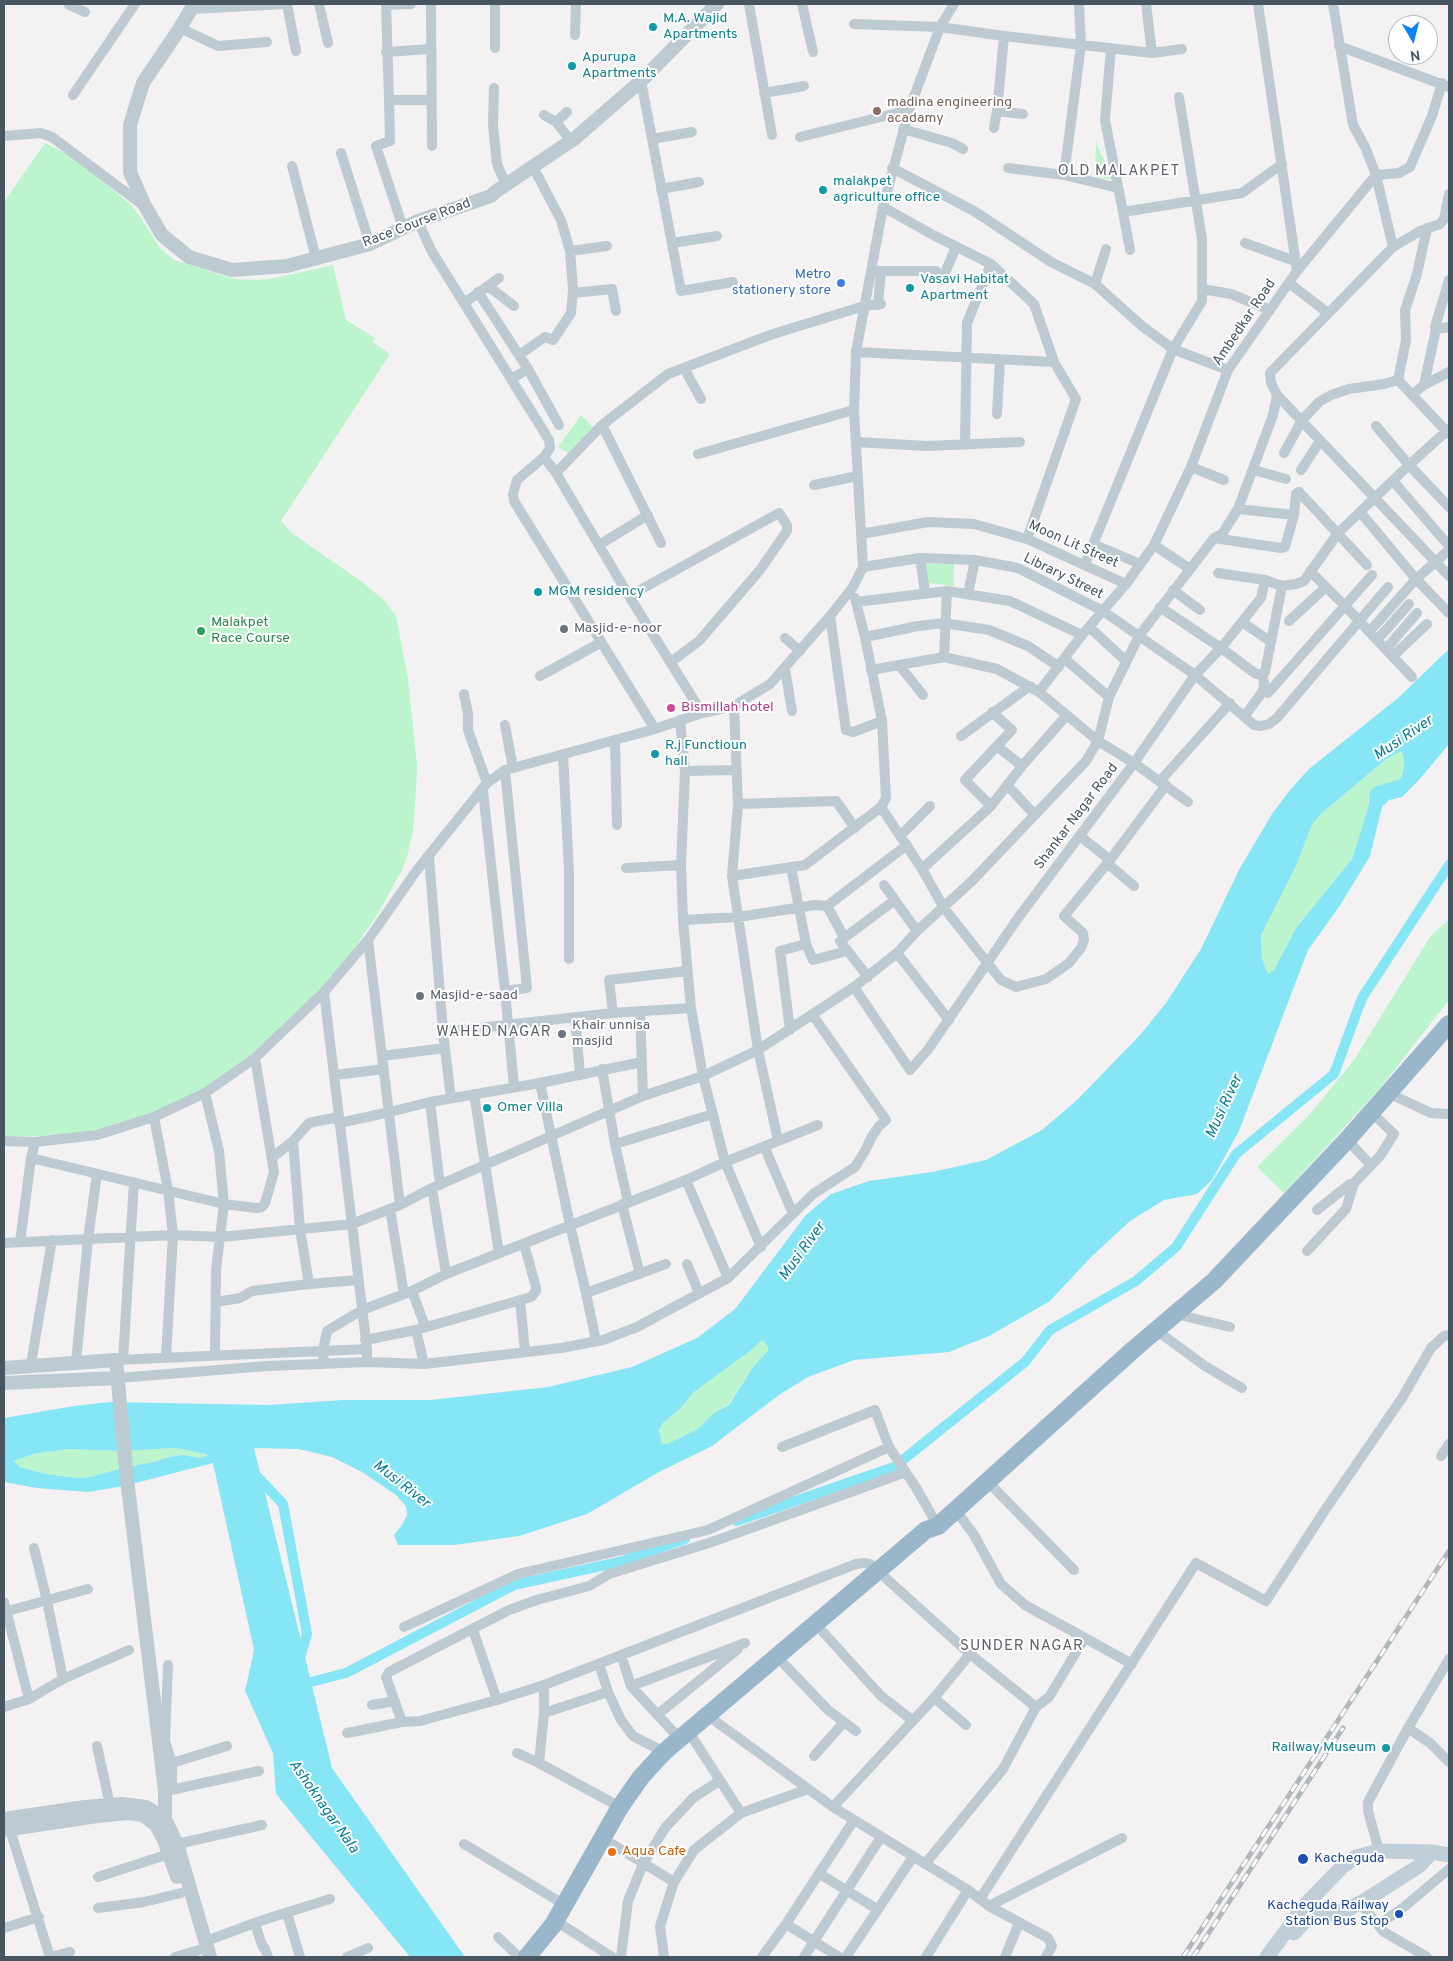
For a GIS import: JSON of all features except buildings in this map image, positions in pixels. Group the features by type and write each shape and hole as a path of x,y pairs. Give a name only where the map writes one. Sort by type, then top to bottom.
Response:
{"highway":[{"path":"527,1957 560,1923 564,1905 620,1807 664,1752 687,1739 882,1575 933,1538 938,1526 955,1509 1156,1330 1214,1281 1347,1140 1448,1027"},
{"path":"712,1718 823,1632 882,1575"},
{"path":"543,1957 560,1923 612,1844 631,1811 673,1760 687,1739"}],"main road":[{"path":"1267,1957 1301,1910 1343,1866 1356,1857 1379,1851 1432,1852 1449,1855"},
{"path":"1278,1957 1298,1928 1306,1920 1346,1910 1360,1903 1420,1866 1432,1852"}],"street":[{"path":"69,4 85,12"},
{"path":"73,95 135,4"},
{"path":"193,6 286,4 296,51"},
{"path":"319,4 328,43"},
{"path":"403,228 376,146 390,141 386,4 411,4"},
{"path":"431,4 432,146"},
{"path":"495,4 495,48"},
{"path":"575,35 576,4"},
{"name":"Race Course Road","path":"193,6 143,82 130,125 130,172 145,206 162,235 189,257 232,270 287,266 370,244 418,221 491,196 571,141 641,81 718,4"},
{"path":"749,4 772,135"},
{"path":"802,4 813,52"},
{"path":"556,473 602,425 668,374 770,335 864,306 879,304 876,271 883,207 892,168 909,110 940,26 954,4"},
{"path":"1064,175 1081,45 1079,4"},
{"path":"1146,4 1152,53"},
{"path":"1258,4 1296,266"},
{"path":"1333,4 1353,125 1365,147 1376,175 1393,247"},
{"path":"854,24 940,26 1004,36 1152,53 1182,49"},
{"path":"180,28 218,46 267,42"},
{"path":"994,128 1004,36"},
{"path":"1339,46 1446,85 1410,167 1399,173 1376,175"},
{"path":"1111,48 1105,120 1130,250"},
{"path":"386,52 430,49"},
{"path":"641,81 681,291 733,282"},
{"path":"764,93 804,86"},
{"path":"494,88 493,126 497,164 506,184"},
{"path":"1085,564 1174,349 1202,301 1202,238 1179,97"},
{"path":"388,100 432,100"},
{"path":"800,137 909,110"},
{"path":"996,111 1023,114"},
{"path":"556,122 567,112"},
{"path":"544,115 556,122 571,141"},
{"path":"903,129 952,142 963,149"},
{"path":"652,139 692,132"},
{"path":"4,136 41,133 52,138 145,206"},
{"path":"341,153 370,244"},
{"path":"1123,212 1242,193 1282,164"},
{"path":"292,166 316,258"},
{"path":"519,354 545,336 553,340 571,313 573,293 570,251 561,220 533,167"},
{"path":"892,168 974,211 1052,262 1095,284 1142,326 1174,349 1228,370"},
{"path":"1008,168 1064,175 1118,188"},
{"name":"Ambedkar Road","path":"1039,692 1085,631 1126,584 1154,545 1191,467 1228,370 1289,283 1296,266 1376,175"},
{"path":"661,189 699,182"},
{"path":"1449,194 1444,219 1440,224 1420,231 1393,247 1270,373 1271,383 1278,395 1449,576"},
{"path":"883,207 991,264 1034,304 1054,362 1076,399 1027,539"},
{"path":"418,221 431,250 549,440 550,448 544,458 517,480 513,494 514,501 655,730"},
{"path":"1398,380 1406,340 1405,310 1427,228"},
{"path":"672,243 717,236"},
{"path":"1245,243 1296,266"},
{"path":"570,251 607,246"},
{"path":"942,280 956,247"},
{"path":"1095,284 1106,249"},
{"path":"964,444 967,323 991,264"},
{"path":"876,271 936,271"},
{"path":"4,1141 35,1142 96,1135 154,1117 205,1093 255,1058 324,992 368,940 417,870 485,787 509,769 655,730 702,713 734,706 770,684 785,669 853,587 863,566 854,410 856,352 864,306 876,271"},
{"path":"464,304 499,278"},
{"path":"1424,385 1438,314 1449,280"},
{"path":"1289,283 1328,313"},
{"path":"488,286 514,306"},
{"path":"573,293 612,289 616,312"},
{"path":"1202,289 1231,294 1270,310"},
{"path":"478,292 519,354 559,425"},
{"path":"1436,329 1449,327"},
{"path":"856,352 1054,362"},
{"path":"998,414 1000,360"},
{"path":"684,368 701,399"},
{"path":"511,379 528,369"},
{"path":"1412,394 1424,385 1449,372"},
{"path":"1218,573 1265,580 1282,586 1304,581 1338,534 1409,465 1448,432 1398,380"},
{"path":"1284,453 1302,420 1319,402 1330,395 1349,389 1398,380"},
{"path":"4,1243 173,1235 221,1237 352,1224 395,1207 436,1187 643,1096 702,1076 758,1050 790,1030 868,977 897,953 916,931 944,908 1086,762 1098,741 1109,696 1139,636 1214,538 1222,534 1238,509 1254,470 1278,395"},
{"path":"698,454 854,410"},
{"path":"602,425 661,543"},
{"path":"1376,426 1409,465 1449,507"},
{"path":"1301,470 1320,440"},
{"path":"856,442 927,446 1020,442"},
{"path":"544,458 556,473 629,596 702,713"},
{"path":"1191,467 1224,480"},
{"path":"1254,470 1286,479"},
{"path":"814,485 858,476"},
{"path":"1392,481 1449,546"},
{"path":"1214,538 1281,548 1287,543 1294,515 1296,494 1299,492 1369,570 1346,606 1268,692"},
{"path":"1238,509 1294,515"},
{"path":"629,596 778,513 787,525 787,531 760,570 700,641 671,662"},
{"path":"1360,513 1416,579 1449,613"},
{"path":"599,545 648,516"},
{"name":"Moon Lit Street","path":"861,534 928,522 974,524 1027,539 1126,584"},
{"path":"1093,544 1140,564"},
{"path":"1154,545 1190,569"},
{"path":"1369,632 1416,579 1449,550"},
{"path":"920,558 925,592"},
{"name":"Library Street","path":"863,566 920,558 975,560 1018,568 1103,611 1195,675 1244,717"},
{"path":"968,594 975,560"},
{"path":"1310,571 1346,606 1412,677"},
{"name":"Shankar Nagar Road","path":"854,987 910,1070 927,1051 1018,918 1134,763 1195,675 1221,648 1261,598 1265,580"},
{"path":"1262,674 1265,672 1282,586"},
{"path":"732,876 805,865 881,807 886,798 882,721 853,587"},
{"path":"1289,621 1326,587"},
{"path":"1262,674 1264,682 1263,691 1244,717 1254,726 1269,724 1277,718 1360,623 1388,587"},
{"path":"1173,590 1200,610"},
{"path":"944,657 944,623 947,591"},
{"path":"856,602 925,592 947,591 1010,601 1085,631 1126,660"},
{"path":"1390,653 1429,626 1402,596"},
{"path":"1377,640 1409,604"},
{"path":"1160,607 1256,674 1262,674"},
{"path":"1390,653 1418,613"},
{"path":"830,616 846,730 853,732 882,721"},
{"path":"1242,622 1271,642"},
{"path":"865,637 918,626 944,623 989,630 1062,663 1109,696"},
{"path":"785,638 800,651"},
{"path":"540,676 600,642"},
{"path":"872,670 944,657 997,669 1039,692 1098,741 1134,763 1188,802"},
{"path":"899,665 923,695"},
{"path":"785,669 792,711"},
{"path":"961,736 1030,686"},
{"path":"464,694 468,714 468,730 485,787 514,1088"},
{"path":"881,807 922,869 944,908 1001,980 1016,987 1046,979 1069,963 1081,948 1084,940 1083,933 1064,916 1109,861 1163,783 1230,704"},
{"path":"734,706 738,804 732,876 758,1050 778,1140"},
{"path":"991,806 965,780 1012,730 992,712"},
{"path":"922,869 991,806 1022,766 1067,715"},
{"path":"680,720 684,771 681,865 683,920 691,1008 702,1076 725,1162 761,1247"},
{"path":"505,725 528,988 505,991"},
{"path":"615,741 617,825"},
{"path":"998,746 1022,766"},
{"path":"563,754 569,872 569,959"},
{"path":"684,771 737,770"},
{"path":"1007,785 1035,815"},
{"path":"738,804 836,801 855,828"},
{"path":"900,836 930,806"},
{"path":"1080,836 1134,886"},
{"path":"683,920 738,917 827,906 907,845"},
{"path":"429,856 451,1098"},
{"path":"626,868 681,865"},
{"path":"791,868 806,944 813,960 847,951"},
{"path":"884,885 916,931"},
{"path":"868,977 841,943 841,939 895,900"},
{"path":"827,906 844,936"},
{"path":"368,940 390,1112 395,1207 408,1293 420,1328 424,1364"},
{"path":"790,1030 780,951 806,944"},
{"path":"897,953 949,1020"},
{"path":"613,1013 609,980 687,971"},
{"path":"324,992 368,1362"},
{"path":"444,1032 613,1013 691,1008"},
{"path":"640,1011 643,1096"},
{"path":"4,1383 118,1378 368,1362 424,1364 561,1348 596,1341 637,1327 728,1278 813,1194 855,1167 866,1149 870,1138 886,1120 812,1014"},
{"path":"575,1018 580,1075"},
{"path":"382,1056 445,1048"},
{"path":"31,1158 224,1204 262,1207 265,1203 274,1172 255,1058"},
{"path":"273,1158 310,1123 390,1112 430,1102 514,1088 642,1062"},
{"path":"335,1075 384,1069"},
{"path":"602,1069 625,1203 640,1274"},
{"path":"540,1083 596,1341"},
{"path":"205,1093 219,1151 224,1204 216,1270 214,1356"},
{"path":"1388,1093 1431,1113 1449,1114"},
{"path":"474,1094 499,1254"},
{"path":"430,1102 436,1187 446,1274"},
{"path":"1307,1251 1346,1209 1354,1183 1380,1156 1394,1134 1371,1112"},
{"path":"615,1144 713,1114"},
{"path":"154,1117 168,1190 173,1235 166,1358"},
{"path":"324,1364 323,1351 327,1331 362,1310 408,1293 446,1274 686,1180 725,1162 818,1125"},
{"path":"1347,1140 1371,1165"},
{"path":"20,1242 31,1158 35,1142"},
{"path":"292,1142 300,1229 309,1284"},
{"path":"764,1146 793,1214"},
{"path":"76,1362 88,1239 97,1174"},
{"path":"686,1180 728,1278"},
{"path":"134,1182 118,1378 127,1479 141,1594 169,1791"},
{"path":"1317,1210 1331,1197 1354,1183"},
{"path":"31,1364 52,1240"},
{"path":"4,1368 31,1364 323,1351 366,1344 531,1297 536,1290 524,1244"},
{"path":"586,1293 666,1264"},
{"path":"687,1264 699,1293"},
{"path":"216,1302 240,1298 252,1291 358,1280"},
{"path":"520,1300 525,1352"},
{"path":"1175,1314 1230,1327"},
{"path":"1156,1330 1205,1366 1242,1388"},
{"path":"980,1899 1196,1563 1266,1601 1402,1398 1431,1348 1444,1336 1449,1335"},
{"path":"782,1447 876,1410 890,1447 938,1526"},
{"path":"1440,1456 1449,1444"},
{"path":"404,1627 518,1574 708,1530 890,1447"},
{"path":"402,1722 386,1677 389,1672 525,1603 588,1586 609,1574 712,1542 906,1472"},
{"path":"987,1481 1074,1570"},
{"path":"955,1509 974,1534 1001,1584 1025,1606 1132,1664"},
{"path":"708,1530 712,1542"},
{"path":"34,1548 63,1679"},
{"path":"347,1733 402,1722 420,1721 544,1685 856,1564 870,1564 970,1654 1036,1707"},
{"path":"29,1699 5,1609 47,1601 88,1589"},
{"path":"473,1630 497,1700"},
{"path":"823,1632 881,1696 912,1720"},
{"path":"925,1864 1003,1769 1036,1707 1049,1697 1084,1639"},
{"path":"631,1686 745,1643 657,1715"},
{"path":"4,1707 29,1699 63,1679 129,1650"},
{"path":"833,1807 934,1698 970,1654"},
{"path":"620,1655 631,1686 657,1715 687,1739 720,1781 741,1813"},
{"path":"1379,1851 1368,1811 1368,1802 1408,1728 1449,1659"},
{"path":"599,1664 608,1692 621,1720 633,1736 664,1752"},
{"path":"784,1664 828,1710 856,1732"},
{"path":"161,1824 169,1791 172,1763 165,1741 168,1665"},
{"path":"539,1763 544,1713 544,1685"},
{"path":"544,1713 608,1692"},
{"path":"934,1698 966,1724"},
{"path":"372,1705 396,1701"},
{"path":"712,1718 833,1807 968,1890 989,1906 1048,1938 1052,1946 1046,1957"},
{"path":"814,1756 844,1722"},
{"path":"1408,1728 1430,1744 1449,1762"},
{"path":"97,1746 110,1805"},
{"path":"172,1763 227,1746"},
{"path":"517,1753 620,1807"},
{"path":"169,1791 259,1771"},
{"path":"621,1957 628,1900 643,1864 665,1828 693,1798 720,1781"},
{"path":"664,1957 660,1926 674,1882 694,1850 741,1813 808,1789"},
{"path":"6,1826 110,1805 122,1804 146,1807 161,1824 173,1849 204,1951"},
{"path":"6,1826 127,1814 144,1815 161,1824"},
{"path":"762,1957 820,1874 854,1820"},
{"path":"98,1877 173,1849 262,1825"},
{"path":"6,1826 39,1917 50,1957 70,1952"},
{"path":"804,1957 881,1837"},
{"path":"989,1906 1122,1838"},
{"path":"464,1844 564,1905"},
{"path":"612,1844 674,1882"},
{"path":"173,1849 181,1892 204,1951"},
{"path":"846,1957 913,1857"},
{"path":"1378,1925 1404,1907 1449,1869"},
{"path":"820,1874 877,1909"},
{"path":"926,1957 968,1890"},
{"path":"98,1908 144,1902 181,1892"},
{"path":"175,1957 204,1951 254,1924 330,1899"},
{"path":"1360,1903 1384,1932 1427,1957"},
{"path":"287,1913 300,1957"},
{"path":"4,1928 39,1917"},
{"path":"560,1923 612,1957"},
{"path":"1005,1957 1019,1923"},
{"path":"254,1924 262,1945 266,1948 268,1957"},
{"path":"786,1924 839,1957"},
{"path":"498,1937 519,1957"},
{"path":"347,1957 368,1948"}],"green space":[{"name":"Malakpet Race Course","path":"45,143 73,157 131,205 160,248 174,260 235,279 252,280 270,279 333,265 346,320 375,338 372,342 390,354 281,521 292,533 362,582 385,601 396,616 408,679 417,765 416,791 413,831 407,857 379,912 347,959 321,992 252,1054 187,1100 152,1116 84,1135 4,1137 4,202"},
{"path":"1096,143 1113,179 1095,178"},
{"path":"581,415 593,427 568,453 558,447"},
{"path":"924,564 954,564 954,586 927,583"},
{"path":"1401,750 1404,766 1402,776 1398,780 1376,786 1368,799 1368,808 1352,859 1296,928 1274,970 1268,975 1262,960 1261,935 1297,864 1312,823 1385,760"},
{"path":"1449,919 1449,1000 1380,1088 1284,1193 1258,1166 1310,1114 1354,1060 1430,937"},
{"path":"761,1341 764,1341 768,1351 753,1367 728,1405 714,1413 698,1429 667,1444 662,1444 659,1428 663,1423 680,1409 694,1392"},
{"path":"175,1448 206,1454 207,1457 200,1458 183,1455 169,1457 90,1477 77,1478 46,1474 18,1467 14,1461 33,1454 68,1449 121,1451"}],"water":[{"name":"Musi River","path":"1449,649 1449,744 1402,797 1389,800 1382,807 1370,856 1339,907 1308,950 1239,1131 1212,1180 1197,1194 1164,1200 1130,1221 1090,1258 1050,1301 989,1336 949,1352 854,1360 808,1377 779,1395 712,1446 659,1472 587,1514 519,1536 454,1545 398,1545 394,1535 407,1515 406,1506 396,1495 362,1472 332,1457 299,1449 254,1448 332,1768 465,1957 410,1957 276,1794 273,1753 245,1691 254,1650 213,1463 124,1486 88,1492 37,1488 4,1482 4,1418 110,1402 268,1405 343,1400 431,1400 548,1387 632,1367 697,1338 735,1309 806,1215 831,1194 869,1181 932,1172 986,1160 1042,1130 1077,1100 1140,1035 1166,1003 1201,949 1240,868 1272,814 1290,790 1309,769 1398,698","holes":["1401,751 1404,766 1402,776 1398,780 1376,786 1370,791 1368,808 1352,859 1296,928 1274,970 1268,974 1262,960 1261,935 1297,864 1312,824 1322,813 1385,760","761,1341 764,1341 768,1347 768,1351 753,1367 729,1405 714,1413 698,1429 667,1444 662,1444 659,1429 663,1423 680,1409 694,1392","175,1448 206,1454 207,1456 200,1458 183,1455 169,1457 90,1477 77,1478 46,1474 19,1467 14,1461 33,1454 68,1449 121,1451"]}],"waterway":[{"path":"737,1521 894,1467 1025,1362 1050,1330 1136,1281 1176,1247 1236,1154 1334,1074 1362,998 1449,865"},
{"name":"Ashoknagar Nala","path":"254,1473 283,1504 307,1634 299,1661"},
{"path":"299,1685 346,1673 514,1585 619,1562 685,1539"}],"railway":[{"path":"1183,1957 1449,1551"},
{"path":"1193,1957 1343,1728"}],"place":[{"name":"M.A. Wajid Apartments","path":"653,27"},
{"name":"Apurupa Apartments","path":"572,66"},
{"name":"madina engineering acadamy","path":"877,111"},
{"name":"malakpet agriculture office","path":"823,190"},
{"name":"Metro stationery store","path":"841,283"},
{"name":"Vasavi Habitat Apartment","path":"910,288"},
{"name":"MGM residency","path":"538,592"},
{"name":"Masjid-e-noor","path":"564,629"},
{"name":"Malakpet Race Course","path":"201,631"},
{"name":"Bismillah hotel","path":"671,708"},
{"name":"R.j Functioun hall","path":"655,754"},
{"name":"Masjid-e-saad","path":"420,996"},
{"name":"Khair unnisa masjid","path":"562,1034"},
{"name":"Omer Villa","path":"487,1108"},
{"name":"Railway Museum","path":"1386,1748"},
{"name":"Aqua Cafe","path":"612,1852"},
{"name":"Kacheguda","path":"1303,1859"},
{"name":"Kacheguda Railway Station Bus Stop","path":"1399,1914"}],"district":[{"name":"OLD MALAKPET","path":"1119,172"},
{"name":"WAHED NAGAR","path":"494,1033"},
{"name":"SUNDER NAGAR","path":"1022,1647"}]}
